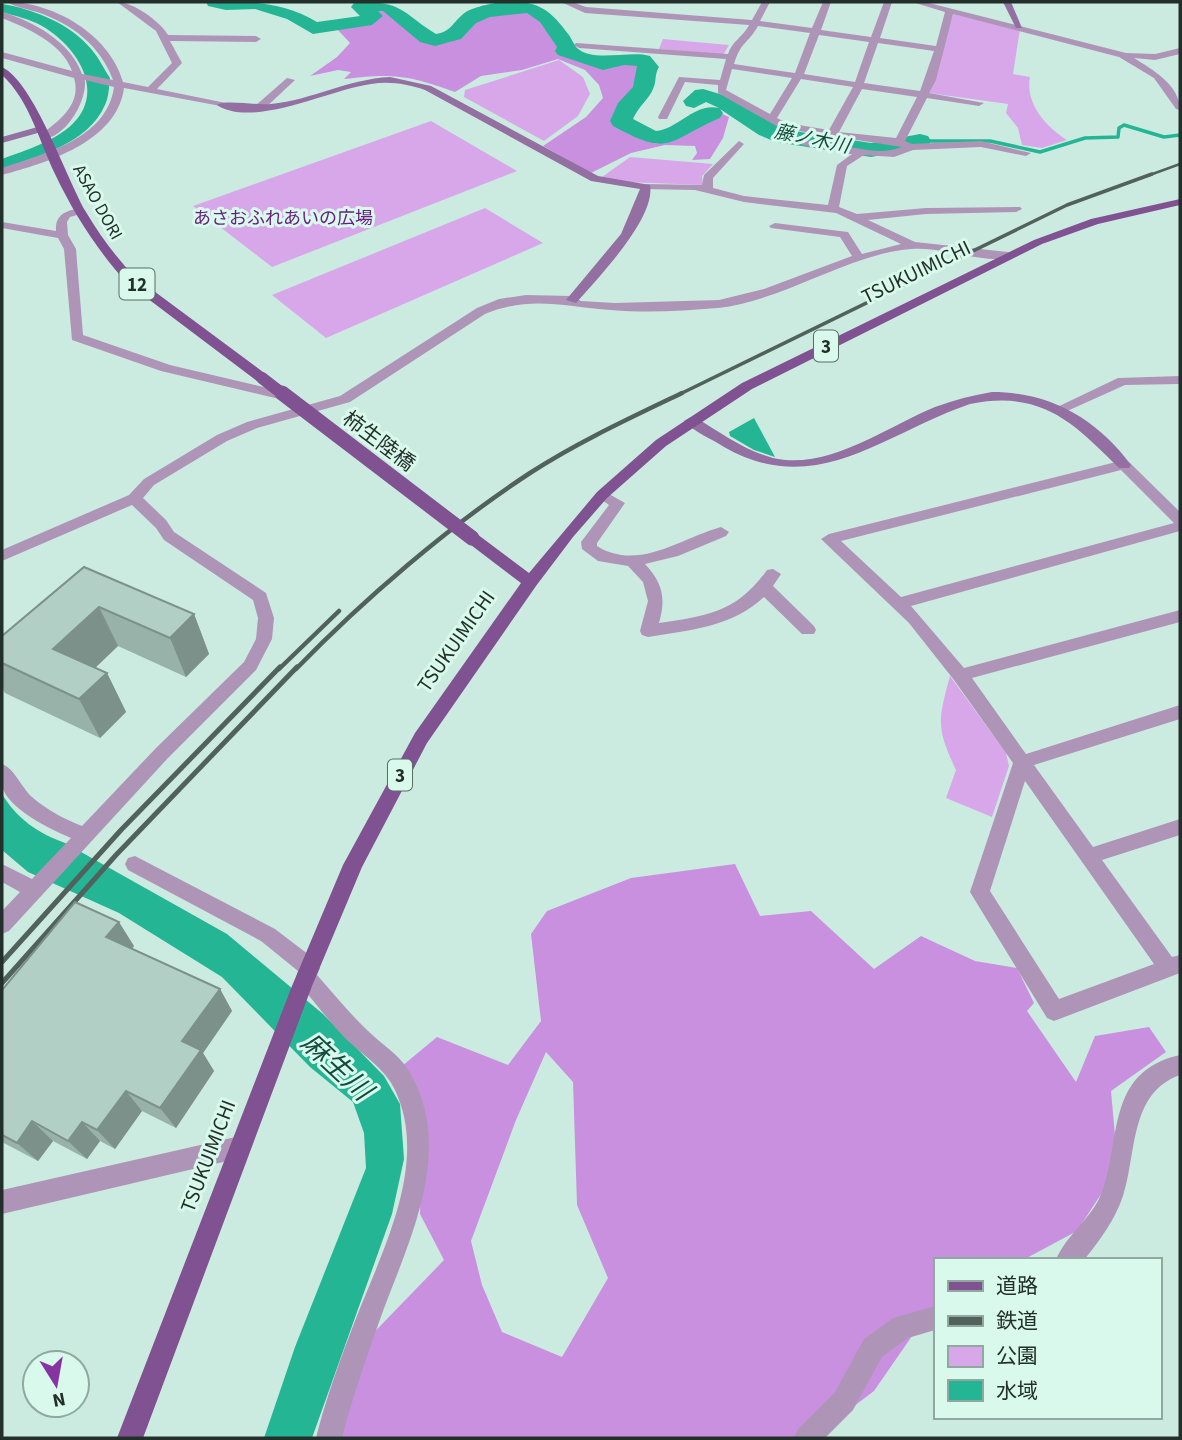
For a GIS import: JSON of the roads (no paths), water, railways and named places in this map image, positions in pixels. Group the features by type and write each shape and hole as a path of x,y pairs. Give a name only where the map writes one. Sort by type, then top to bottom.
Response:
{"main road":[{"name":"ASAO DORI","path":"2,70 22,90 80,211 102,246 131,280 262,378"},
{"name":"TSUKUIMICHI","path":"130,1438 306,977 358,855 421,738 530,582 602,495 661,443 747,386 1008,256 1095,221 1180,202"},
{"name":"柿生陸橋","path":"262,378 530,582"}],"street":[{"path":"2,172 79,142 103,120 117,99 106,57 89,36 62,19 10,2"},
{"path":"121,2 160,29 177,63 150,91"},
{"path":"565,2 585,10 755,23 939,49"},
{"path":"765,2 748,36 735,45 721,91 772,119 797,129 903,144 981,145 1026,153"},
{"path":"772,119 797,76 827,2"},
{"path":"832,134 859,85 888,2"},
{"path":"916,2 1019,26 1122,55 1155,57 1180,51"},
{"path":"1007,2 1019,26"},
{"path":"903,144 900,140 925,94 950,9"},
{"path":"2,15 24,22 64,48 80,77 81,97 75,111 60,127 43,133 2,140"},
{"path":"165,38 256,39"},
{"path":"579,45 730,62 797,76 979,103"},
{"path":"2,55 80,77 222,105 258,108 291,103 364,81 410,81 428,88 595,179 646,187 695,187 744,199 833,209 858,217 912,245"},
{"path":"1122,55 1152,72 1180,107"},
{"path":"1152,72 1155,57"},
{"path":"663,117 681,79 722,83"},
{"path":"258,108 290,80"},
{"path":"806,142 862,152 894,154 903,144"},
{"path":"707,189 708,177 739,144"},
{"path":"833,209 842,165 862,152"},
{"path":"572,300 626,237 638,218 646,187"},
{"path":"858,217 926,211 1016,209"},
{"path":"80,211 66,215 61,222 62,235 70,249 77,337 166,368 326,405"},
{"path":"2,225 62,235"},
{"path":"775,226 844,234 859,258"},
{"path":"2,556 134,498 149,482 222,438 252,425 345,399 481,311 503,302 526,299 572,300 578,304 615,307 719,304 768,292 859,258 912,245 1008,256"},
{"path":"1060,409 1123,381 1180,380"},
{"path":"691,421 751,456 766,461 812,464 845,453 976,397 1017,394 1060,409 1086,429 1180,520"},
{"path":"1022,762 979,892 1054,1011 1174,966 1089,856 960,675 899,603 829,539 1124,465"},
{"path":"602,495 618,503 589,542 590,549 596,555 615,562 633,562 690,545 721,532"},
{"path":"2,925 162,753 250,666 264,639 266,618 260,597 169,536 161,524 134,498"},
{"path":"899,603 1180,526"},
{"path":"633,562 645,573 655,589 657,599 648,631 725,618 740,610 769,581 808,630"},
{"path":"960,675 1180,616"},
{"path":"1022,762 1180,712"},
{"path":"2,771 7,782 28,806 53,823 83,838"},
{"path":"1089,856 1180,827"},
{"path":"135,864 268,935 356,1034 387,1059 402,1081 417,1124 417,1170 412,1195 362,1334 329,1438"},
{"path":"2,872 39,886"},
{"path":"1069,1258 1111,1199 1127,1114 1143,1087 1170,1067 1180,1065"},
{"path":"2,1202 240,1147"},
{"path":"807,1438 844,1401 873,1348 902,1327 934,1318"}],"water":[{"path":"2,4 39,14 63,25 95,53 110,78 105,105 87,130 61,147 2,169 2,159 42,144 70,126 85,106 87,93 81,66 64,43 37,24 2,12"},
{"path":"754,418 775,457 754,450 730,436 729,432"},
{"name":"麻生川","path":"2,794 14,811 37,830 227,934 323,1014 384,1076 400,1104 404,1159 392,1214 312,1438 264,1438 295,1347 366,1168 364,1133 353,1102 310,1067 222,977 119,913 28,872 2,850"}],"waterway":[{"path":"215,2 256,3 294,15 313,28 365,21 373,16 361,7 382,5 402,14 427,38 435,40 454,35 463,28 468,19 483,13 503,8 532,8 543,14 550,23 567,47 565,51 603,64 624,59 643,60 649,67 645,72 643,89 629,103 621,121 652,138 669,135 712,113"},
{"name":"藤ノ木川","path":"694,101 703,95 723,101 776,135 871,150 920,141"},
{"path":"920,141 990,141 1040,152 1085,138 1118,137 1119,128 1124,125 1164,137 1180,135"}],"railway":[{"path":"1147,176 1180,164"},
{"path":"678,395 1067,205 1152,174"},
{"path":"296,669 408,565 499,494 567,451 682,393"},
{"path":"279,669 339,611"},
{"path":"2,962 121,830 280,667"},
{"path":"2,983 116,855 297,667"}],"park label":[{"name":"あさおふれあいの広場","path":"283,218"}]}
